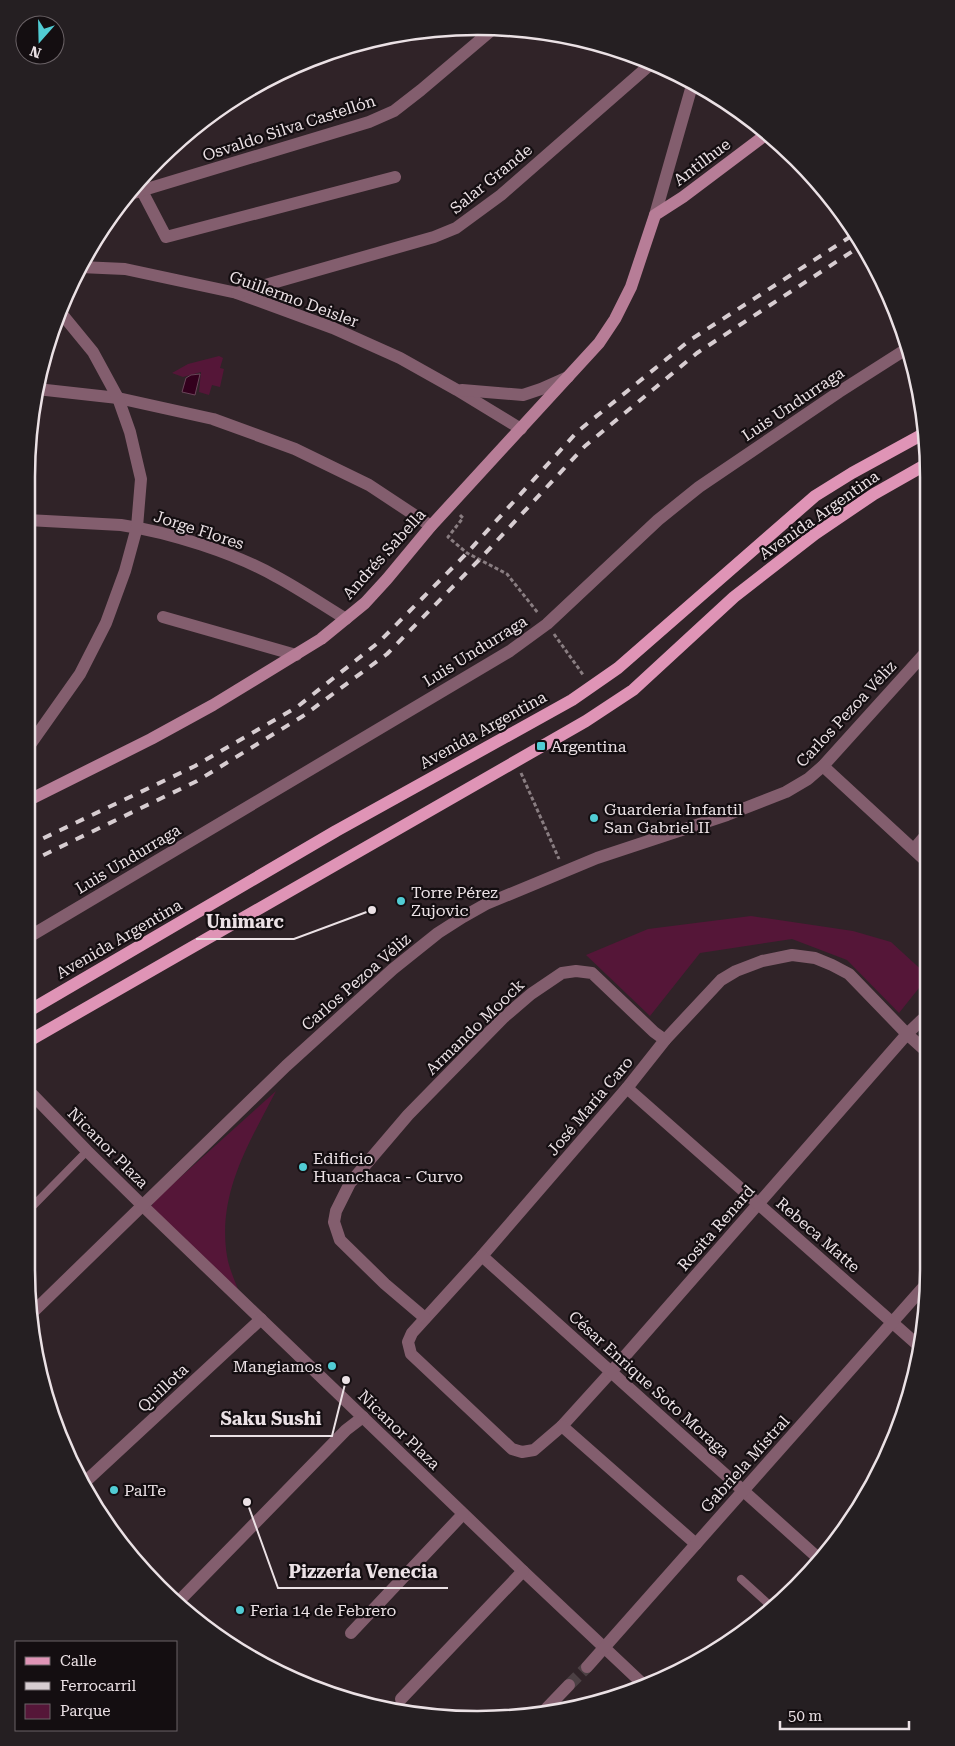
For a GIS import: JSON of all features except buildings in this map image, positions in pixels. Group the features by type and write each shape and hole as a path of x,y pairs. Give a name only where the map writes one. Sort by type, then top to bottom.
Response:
{"main road":[{"name":"Antilhue","path":"655,215 683,197 761,138"},
{"name":"Andrés Sabella","path":"35,797 159,735 213,705 321,639 364,603 387,579 431,526 599,343 615,319 632,287 655,215"},
{"name":"Avenida Argentina","path":"35,1007 336,831 572,700 618,668 815,496 852,473 918,437"},
{"name":"Avenida Argentina","path":"35,1037 586,721 633,690 734,597 815,534 874,494 920,468"}],"street":[{"name":"Osvaldo Silva Castellón","path":"142,191 369,122 394,110 414,96 486,35"},
{"name":"Salar Grande","path":"236,293 434,237 456,228 501,195 646,69"},
{"path":"655,215 691,90"},
{"path":"142,191 166,238 395,177"},
{"name":"Guillermo Deisler","path":"88,267 125,269 236,293 333,328 400,358 521,429"},
{"path":"35,738 80,674 106,624 125,571 137,527 141,479 130,432 118,398 93,352 65,318"},
{"name":"Luis Undurraga","path":"35,933 502,656 547,624 658,520 699,487 902,352"},
{"name":"Guillermo Deisler","path":"457,390 523,395 569,376"},
{"path":"44,390 118,398 214,419 295,449 369,484 431,526"},
{"name":"Jorge Flores","path":"35,520 122,524 196,543 237,558 276,576 346,619"},
{"path":"163,617 296,655"},
{"name":"Carlos Pezoa Véliz","path":"37,1309 286,1066 393,969 438,933 486,904 597,858 727,815 786,792 808,779 823,766 920,659"},
{"path":"823,766 920,856"},
{"path":"914,850 920,842"},
{"name":"José María Caro","path":"522,1452 512,1449 411,1354 408,1342 412,1333 482,1256 627,1088 665,1040 721,980 736,971 762,961 792,955 815,958 849,974 920,1046"},
{"name":"Armando Moock","path":"425,1318 385,1284 340,1240 334,1222 336,1211 350,1184 408,1115 503,1018 531,994 562,972 592,973 654,1032 665,1040"},
{"name":"Rosita Renard","path":"522,1452 534,1450 562,1426 907,1034 920,1022"},
{"name":"Rebeca Matte","path":"627,1088 913,1341"},
{"name":"Nicanor Plaza","path":"35,1097 143,1206 639,1680"},
{"name":"César Enrique Soto Moraga","path":"482,1256 815,1554"},
{"name":"Gabriela Mistral","path":"587,1667 605,1649 919,1292"},
{"name":"Quillota","path":"88,1479 261,1319"},
{"path":"182,1598 346,1430 363,1417"},
{"path":"562,1426 696,1544"},
{"path":"350,1633 463,1514"},
{"path":"401,1699 523,1571"},
{"path":"552,1704 570,1685"}],"lane":[{"path":"35,1203 87,1151"},
{"path":"741,1579 768,1602"}],"path":[{"path":"450,506 463,518 448,537 466,553 507,574 547,624 588,681"},
{"path":"516,761 565,871"}],"green space":[{"path":"219,356 223,358 220,368 224,369 220,387 212,385 209,395 199,392 201,372 183,377 172,373 188,364"},
{"path":"751,916 853,931 891,942 920,969 920,987 899,1013 847,960 792,939 700,953 650,1016 586,955 648,929"},
{"path":"276,1091 246,1150 231,1190 227,1211 225,1233 227,1256 240,1295 151,1208 154,1201"}],"shaded area":[{"path":"200,374 195,395 182,392 186,378 191,375"}],"tunnel":[{"path":"569,1685 587,1667"}],"railway":[{"path":"35,842 195,766 297,707 379,642 467,553 577,432 690,340 849,238"},
{"path":"35,859 197,781 303,716 387,654 479,560 585,446 697,353 856,249"}],"place":[{"name":"Argentina","path":"541,746"},
{"name":"Guardería Infantil San Gabriel II","path":"594,818"},
{"name":"Torre Pérez Zujovic","path":"401,901"},
{"name":"Unimarc","path":"372,910"},
{"name":"Edificio Huanchaca - Curvo","path":"303,1167"},
{"name":"Mangiamos","path":"332,1366"},
{"name":"Saku Sushi","path":"346,1380"},
{"name":"PalTe","path":"114,1490"},
{"name":"Pizzería Venecia","path":"247,1502"},
{"name":"Feria 14 de Febrero","path":"240,1610"}]}
